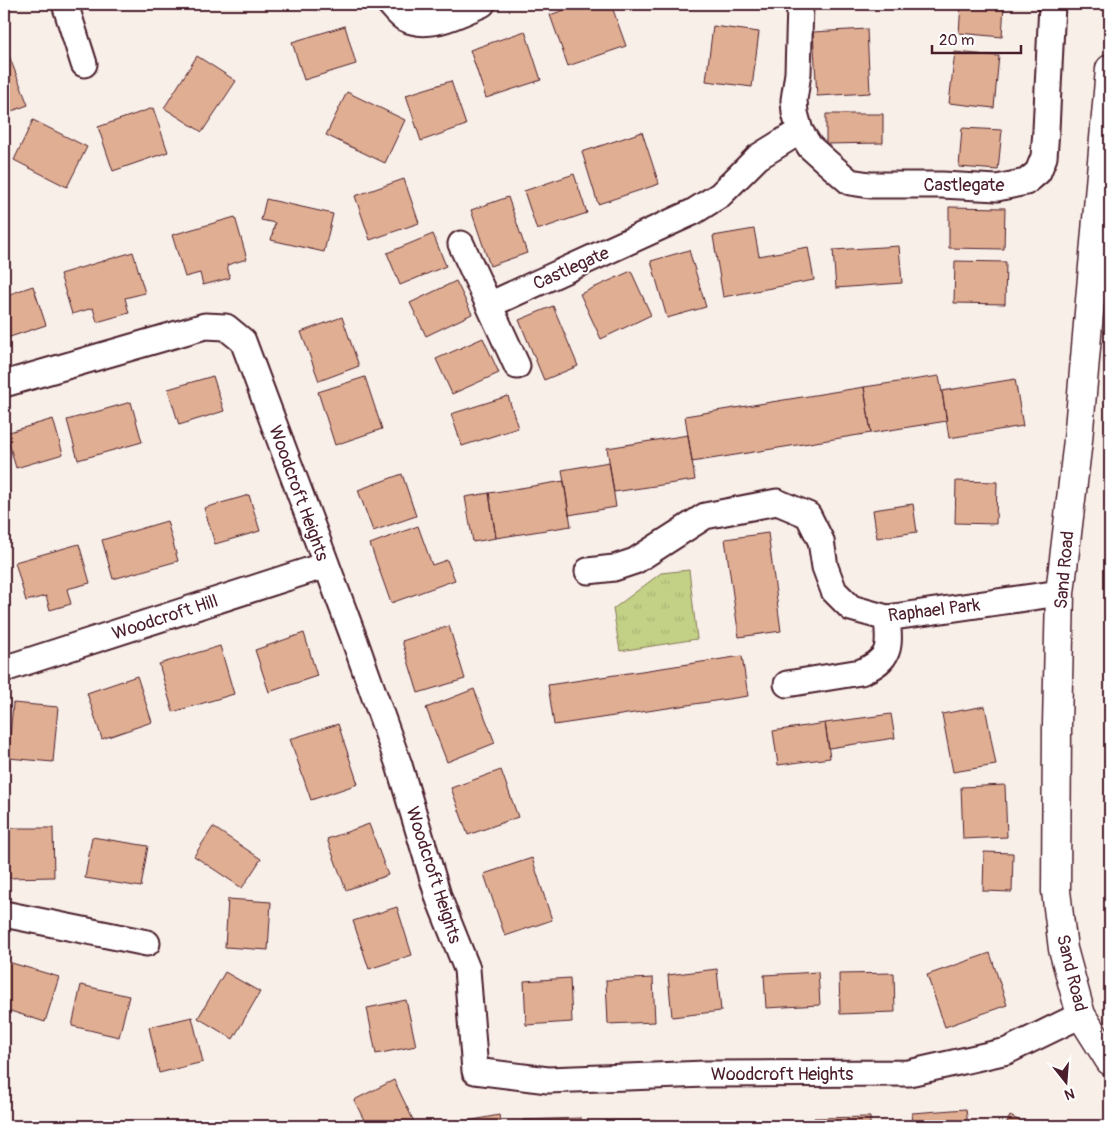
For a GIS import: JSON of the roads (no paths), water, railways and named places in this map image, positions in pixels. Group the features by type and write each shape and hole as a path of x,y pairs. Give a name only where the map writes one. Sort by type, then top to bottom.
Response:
{"street":[{"path":"65,4 84,64"},
{"path":"390,4 403,17 421,22 440,21 482,4"},
{"name":"Castlegate","path":"800,4 798,73 794,100 800,131 810,147 850,182 870,185 942,185 997,188 1026,182 1038,172 1044,157 1052,4"},
{"name":"Sand Road","path":"1110,69 1078,440 1060,593 1056,725 1056,891 1063,949 1082,1015 1110,1061"},
{"name":"Castlegate","path":"489,305 693,212 720,195 758,157 800,131"},
{"path":"461,244 517,366"},
{"name":"Woodcroft Heights","path":"4,384 205,326 226,327 242,341 352,633 399,765 440,899 467,970 475,1071 548,1080 706,1074 909,1074 1007,1051 1082,1015"},
{"name":"Raphael Park","path":"588,571 614,568 635,561 705,516 777,502 808,515 821,541 825,567 834,591 851,608 887,618 1060,593"},
{"name":"Woodcroft Hill","path":"4,669 326,566"},
{"path":"787,684 860,672 872,667 887,651 889,642 887,618"},
{"path":"4,914 147,943"}]}
